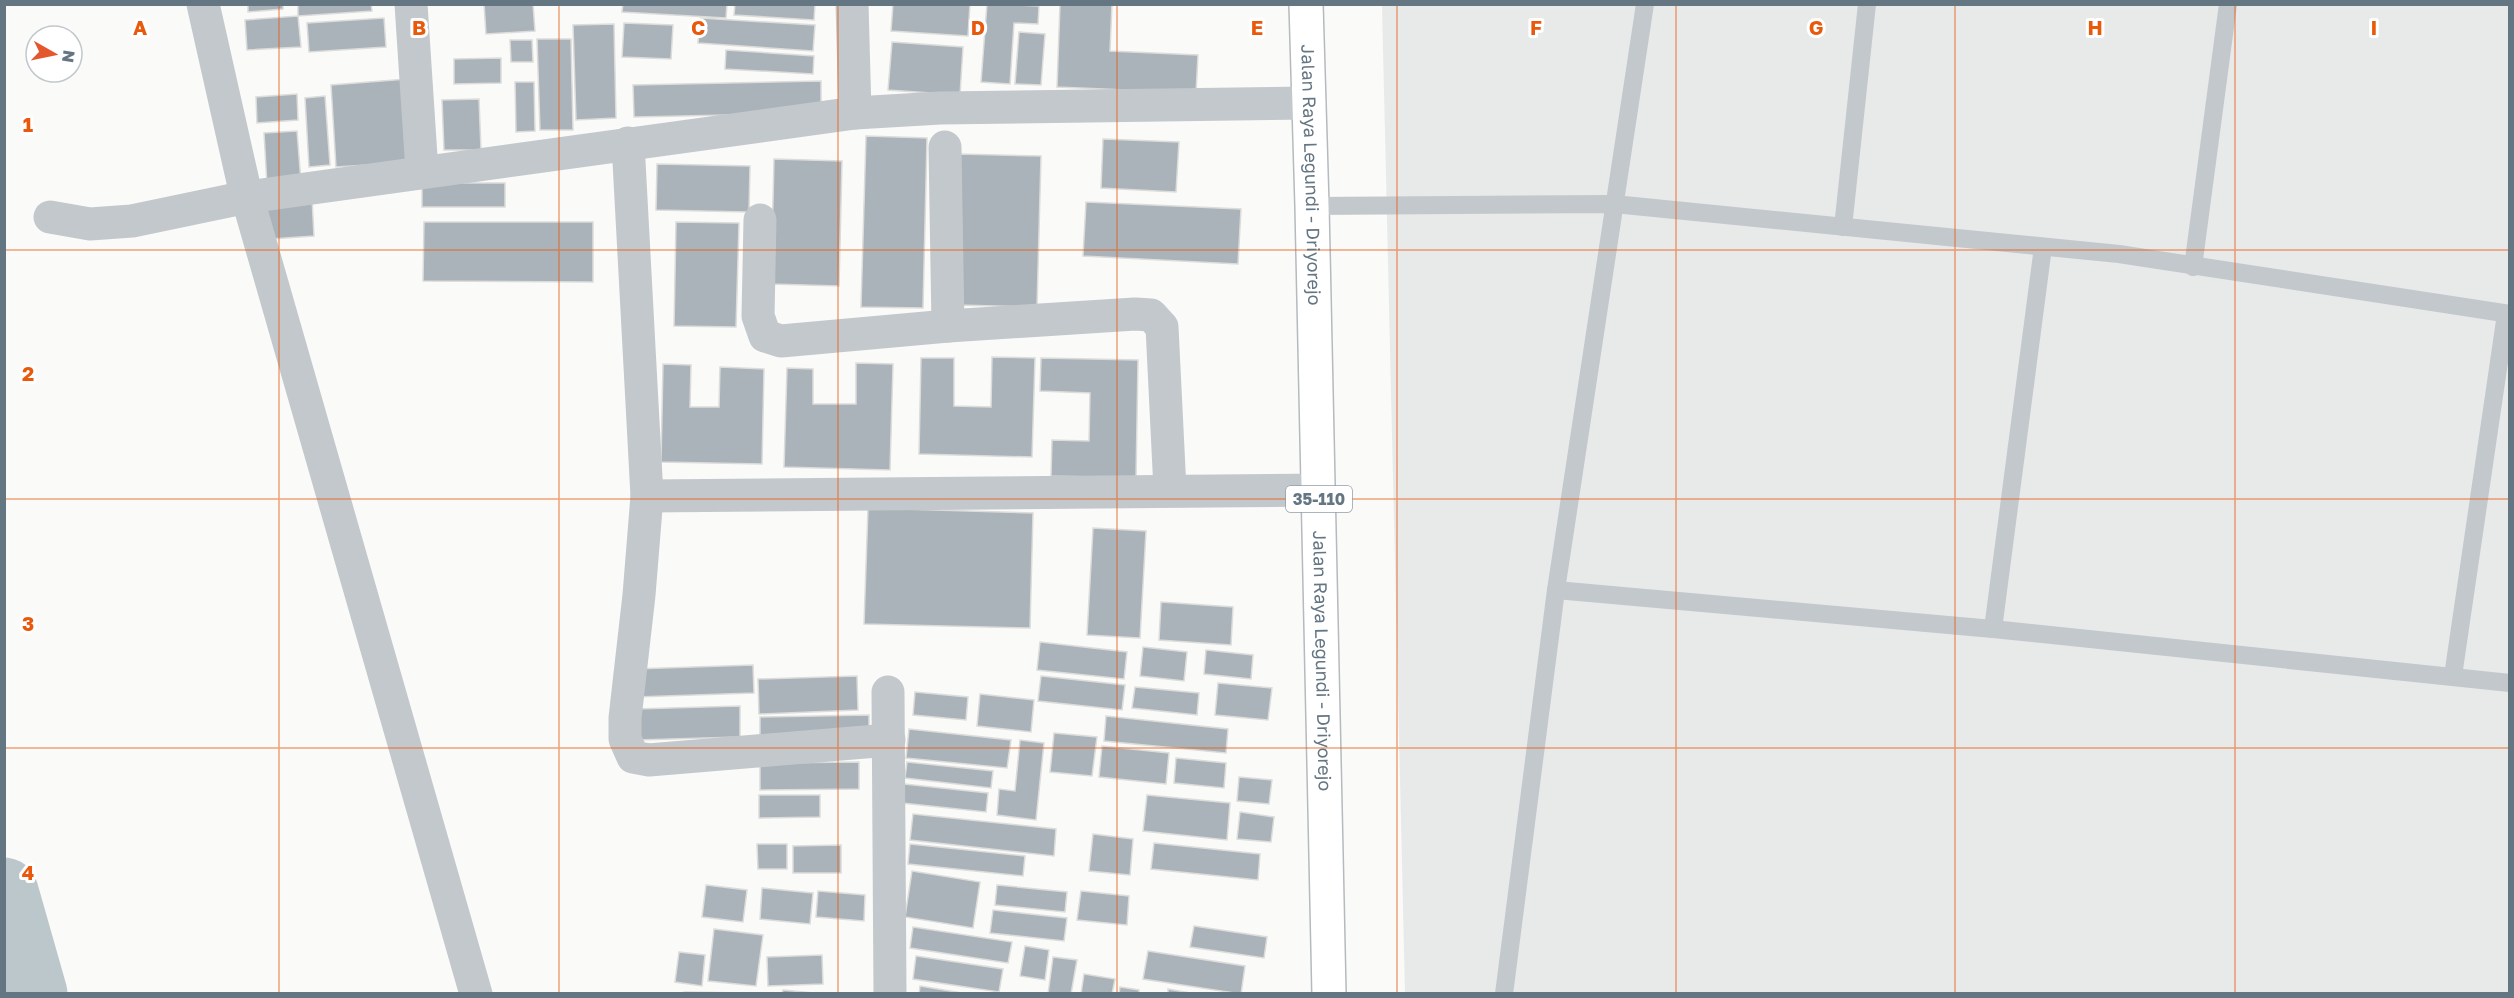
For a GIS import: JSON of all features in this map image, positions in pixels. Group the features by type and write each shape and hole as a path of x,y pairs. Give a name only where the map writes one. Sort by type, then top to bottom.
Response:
{"main road":[{"name":"Jalan Raya Legundi - Driyorejo","path":"1306,4 1329,993"}],"street":[{"path":"203,4 247,197 476,993"},
{"path":"411,4 423,172"},
{"path":"852,4 855,113"},
{"path":"50,217 90,224 132,221 247,197 855,113 939,108 1309,103"},
{"path":"628,143 647,496 624,739 633,757 649,760 889,740"},
{"path":"945,147 948,326"},
{"path":"760,220 758,316 765,336 781,341 948,326 1135,314 1151,315 1162,327 1170,490"},
{"path":"647,496 1318,490"},
{"path":"888,692 890,993"}],"lane":[{"path":"1504,993 1556,590 1645,4"},
{"path":"1843,227 1867,4"},
{"path":"2193,267 2228,4"},
{"path":"1312,206 1614,204 2119,254 2508,314 2453,676"},
{"path":"1993,629 2043,247"},
{"path":"1556,590 1993,629 2510,683"}],"shaded area":[{"path":"1382,5 2509,5 2509,993 1405,993"}],"building":[{"path":"248,4 283,4 283,9 248,12"},
{"path":"298,4 371,4 372,11 298,16"},
{"path":"484,4 533,4 535,31 486,34"},
{"path":"623,4 727,4 726,18 622,12"},
{"path":"735,4 815,4 814,20 734,15"},
{"path":"893,4 970,4 968,36 891,31"},
{"path":"987,4 1039,6 1038,24 1014,23 1010,84 981,82"},
{"path":"1060,4 1112,4 1110,51 1198,55 1196,93 1057,87"},
{"path":"298,16 301,47 247,50 245,20"},
{"path":"384,18 386,47 309,52 307,23"},
{"path":"700,18 815,25 813,51 698,43"},
{"path":"624,23 673,25 671,59 622,57"},
{"path":"614,24 616,118 576,120 573,25"},
{"path":"1019,32 1045,34 1041,85 1015,84"},
{"path":"537,39 571,39 573,130 540,130"},
{"path":"510,40 532,40 533,62 511,62"},
{"path":"892,42 963,47 960,95 888,90"},
{"path":"726,50 814,56 813,74 725,69"},
{"path":"501,58 501,83 454,84 454,59"},
{"path":"407,79 413,162 336,167 331,85"},
{"path":"821,81 821,113 634,117 633,85"},
{"path":"515,82 534,82 535,131 516,132"},
{"path":"297,94 298,120 257,123 256,97"},
{"path":"325,96 330,165 309,167 305,98"},
{"path":"479,99 481,150 444,150 442,100"},
{"path":"297,131 301,182 267,185 264,133"},
{"path":"866,136 927,138 923,308 861,307"},
{"path":"1103,139 1179,142 1176,192 1101,188"},
{"path":"960,154 1041,156 1037,307 956,305"},
{"path":"774,159 842,161 839,286 771,284"},
{"path":"657,164 750,166 749,212 656,210"},
{"path":"422,183 505,183 505,207 422,207"},
{"path":"312,198 314,236 256,240 254,201"},
{"path":"1086,202 1241,209 1238,264 1083,256"},
{"path":"424,222 593,222 593,282 423,281"},
{"path":"676,222 739,223 736,327 674,326"},
{"path":"992,357 1035,358 1032,457 919,454 921,358 954,358 954,406 991,407"},
{"path":"1041,358 1138,360 1136,478 1051,476 1052,440 1089,441 1090,393 1040,391"},
{"path":"856,363 893,364 890,470 784,467 787,368 813,369 813,404 856,404"},
{"path":"663,364 691,365 690,407 719,407 720,367 764,369 762,464 661,462"},
{"path":"868,508 1033,513 1030,628 864,624"},
{"path":"1093,528 1146,531 1140,638 1087,635"},
{"path":"1161,602 1233,607 1231,645 1159,640"},
{"path":"1040,642 1127,652 1124,679 1037,670"},
{"path":"1143,647 1187,652 1184,681 1140,676"},
{"path":"1206,650 1253,655 1251,679 1204,674"},
{"path":"753,665 754,693 635,697 634,669"},
{"path":"857,676 858,710 759,714 758,679"},
{"path":"1041,676 1125,685 1122,710 1038,701"},
{"path":"1218,683 1272,688 1268,720 1215,715"},
{"path":"1135,687 1199,693 1197,715 1132,708"},
{"path":"915,692 968,697 966,720 913,715"},
{"path":"980,694 1034,700 1031,732 977,726"},
{"path":"740,706 740,737 636,740 635,709"},
{"path":"869,715 869,736 760,736 760,717"},
{"path":"1106,716 1228,729 1226,753 1104,741"},
{"path":"909,729 1011,740 1007,768 906,758"},
{"path":"1054,733 1097,737 1092,776 1050,772"},
{"path":"1020,740 1044,743 1036,820 997,815 999,789 1015,791"},
{"path":"1102,746 1169,753 1166,784 1099,777"},
{"path":"1176,758 1226,763 1224,788 1174,783"},
{"path":"859,762 859,789 760,790 760,763"},
{"path":"907,762 993,771 991,788 905,778"},
{"path":"1239,777 1272,780 1269,804 1237,801"},
{"path":"904,784 988,793 986,812 902,803"},
{"path":"759,795 820,795 820,817 759,818"},
{"path":"1147,795 1230,803 1227,840 1143,831"},
{"path":"1240,812 1274,817 1271,842 1237,839"},
{"path":"913,814 1056,829 1054,856 910,840"},
{"path":"1093,834 1133,839 1130,875 1089,871"},
{"path":"1154,843 1260,854 1258,880 1151,869"},
{"path":"757,844 787,844 787,869 758,869"},
{"path":"910,844 1025,856 1023,876 908,864"},
{"path":"841,845 841,873 793,873 793,846"},
{"path":"912,871 980,882 973,928 905,917"},
{"path":"706,885 747,890 743,922 702,917"},
{"path":"997,885 1067,892 1065,912 995,905"},
{"path":"762,888 813,893 810,924 760,919"},
{"path":"818,891 865,895 864,921 816,917"},
{"path":"1081,891 1129,896 1127,925 1077,920"},
{"path":"993,910 1067,918 1064,941 990,933"},
{"path":"1194,926 1267,937 1264,958 1190,947"},
{"path":"913,927 1012,942 1008,963 910,948"},
{"path":"714,929 763,935 756,986 708,981"},
{"path":"1025,946 1049,950 1045,980 1020,976"},
{"path":"1148,951 1245,966 1241,994 1143,979"},
{"path":"679,952 705,955 702,986 675,982"},
{"path":"822,955 823,984 768,986 767,957"},
{"path":"916,956 1003,969 999,992 913,979"},
{"path":"1053,957 1077,960 1071,994 1048,994"},
{"path":"1084,974 1115,979 1112,994 1081,994"},
{"path":"920,986 968,994 919,994"},
{"path":"1120,987 1139,990 1139,994 1119,994"},
{"path":"1168,989 1196,994 1168,994"},
{"path":"783,990 824,994 782,994"},
{"path":"684,992 745,993 745,994 684,994"}],"waterway":[{"path":"4,892 33,994"}]}
